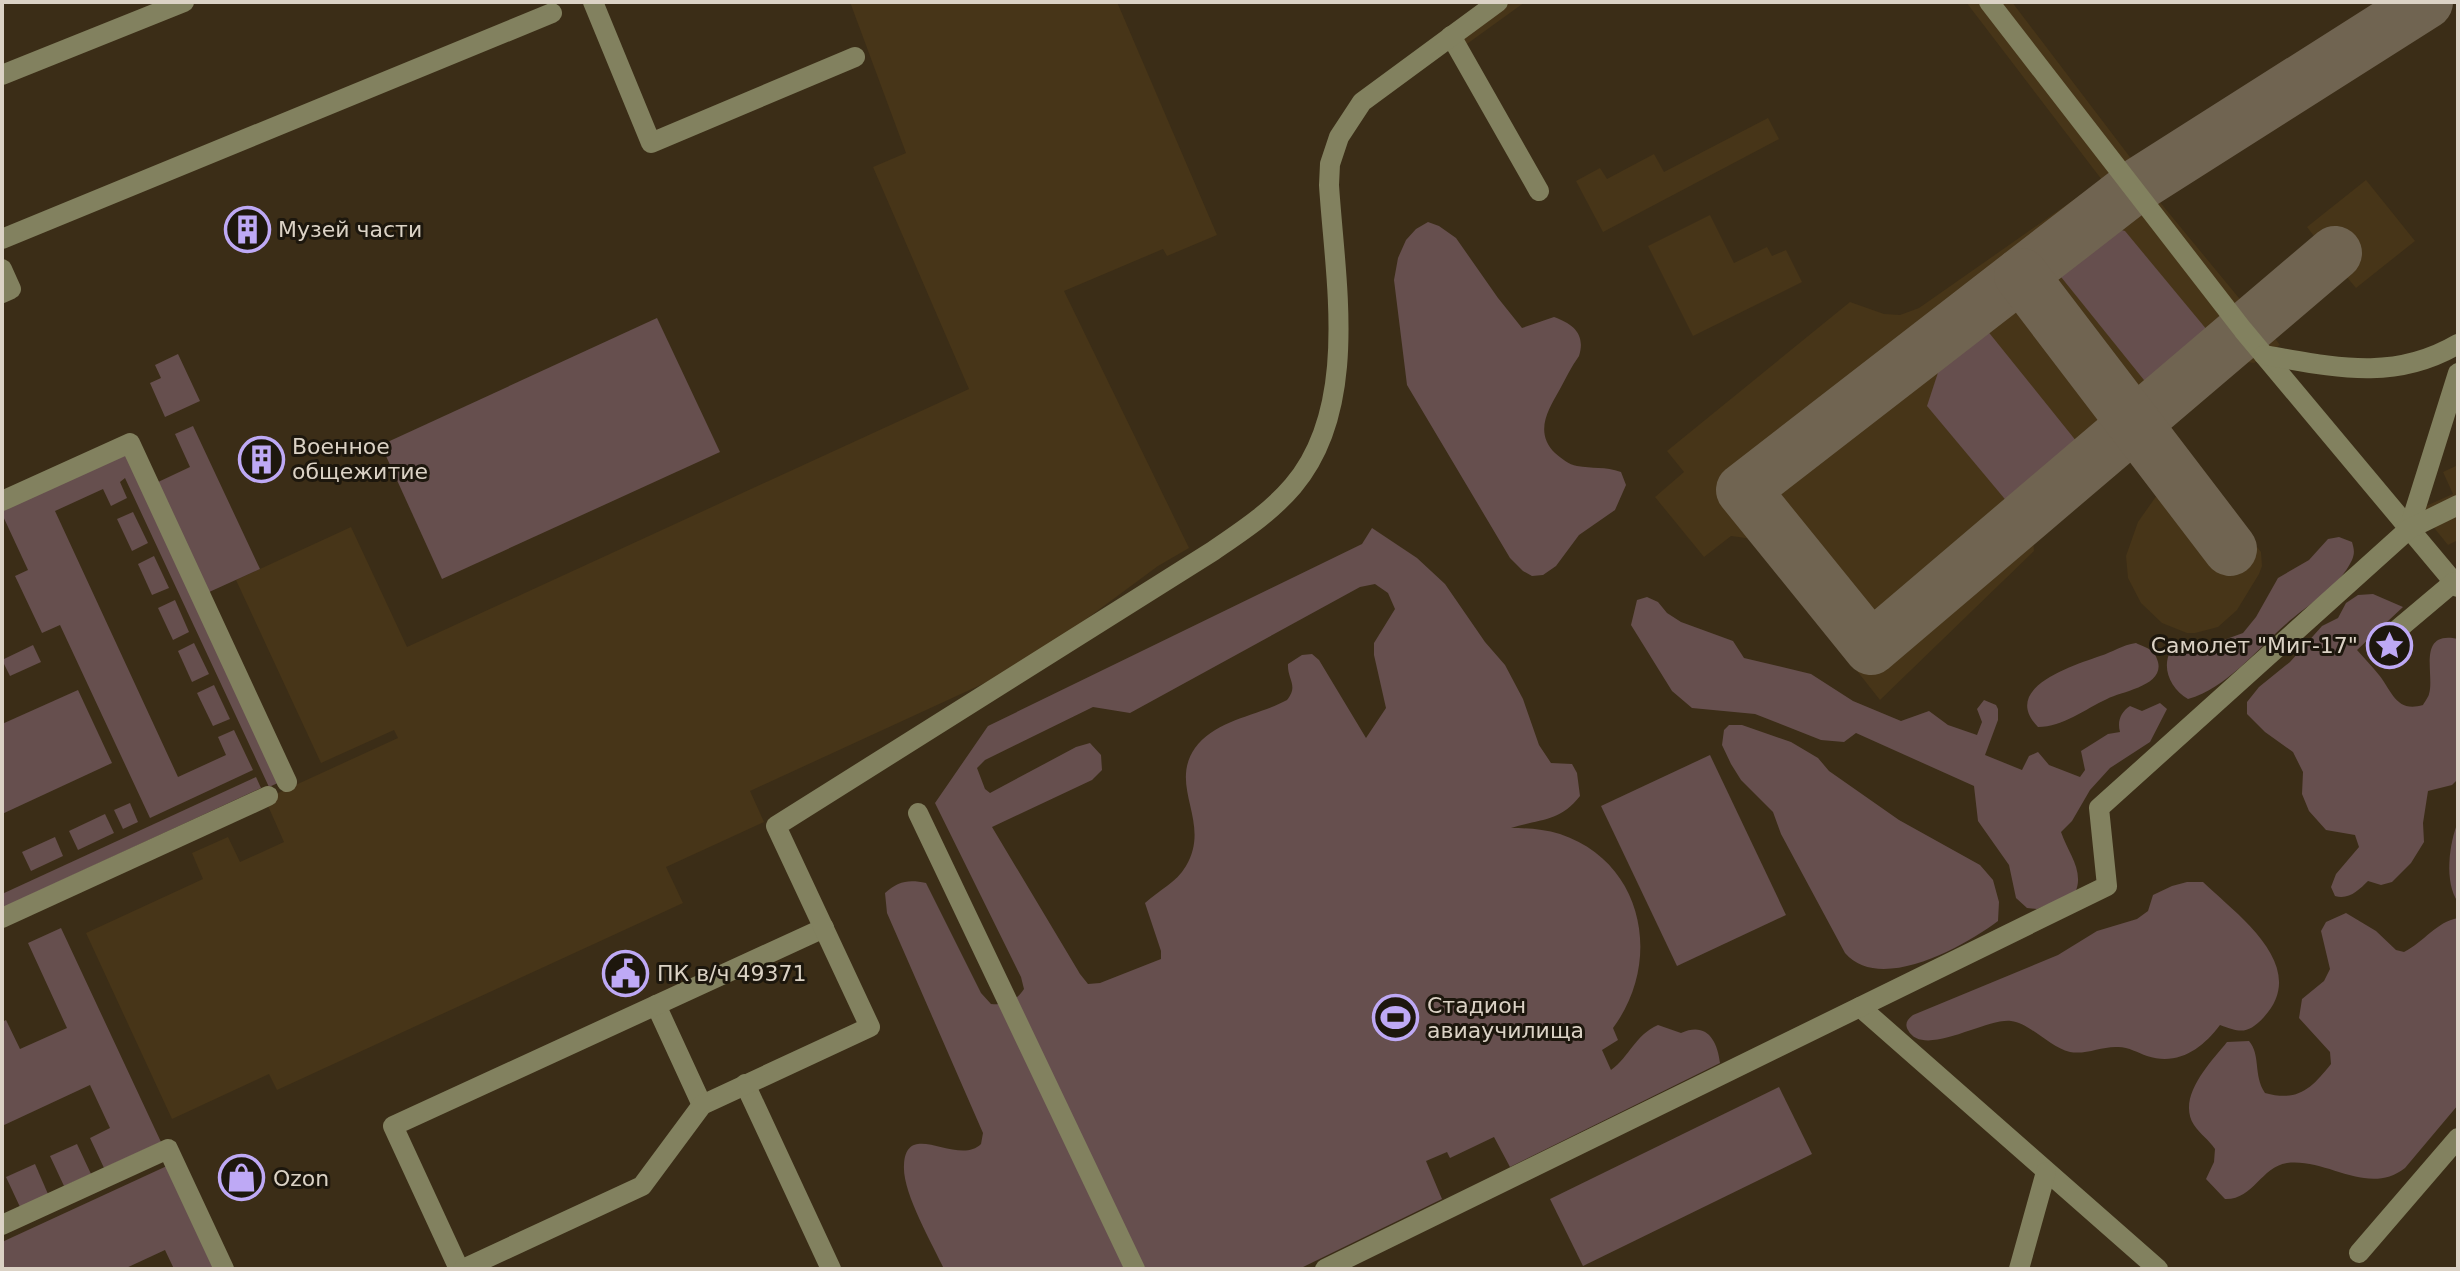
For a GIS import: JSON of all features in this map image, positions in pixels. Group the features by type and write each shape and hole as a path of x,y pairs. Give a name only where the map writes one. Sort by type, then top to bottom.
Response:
{"street":[{"path":"2,75 184,2"},
{"path":"824,928 393,1126 461,1269 642,1186 702,1105 870,1027 824,928 776,826 1213,551 1268,511 1295,484 1317,445 1335,385 1338,330 1329,185 1333,151 1346,124 1362,102 1498,2"},
{"path":"1989,2 2264,355 2456,584 2391,635"},
{"path":"597,3 651,143 855,57"},
{"path":"2,239 552,13"},
{"path":"1451,36 1539,191"},
{"path":"2,269 11,289 2,293"},
{"path":"2264,355 2354,370 2377,369 2431,357 2458,344"},
{"path":"2409,529 2458,373"},
{"path":"2,501 130,443 287,782"},
{"path":"1325,1269 2107,886 2099,808 2409,529 2458,505"},
{"path":"2,918 268,796"},
{"path":"918,813 1135,1269"},
{"path":"656,1005 702,1105"},
{"path":"1860,1007 2158,1269"},
{"path":"745,1084 831,1269"},
{"path":"2359,1253 2458,1138"},
{"path":"2,1225 168,1149 224,1269"},
{"path":"2019,1269 2046,1172"}],"shaded area":[{"path":"850,2 1117,2 1217,235 1167,256 1163,249 1064,291 1189,548 1158,566 1024,665 750,791 764,822 666,867 683,903 277,1090 269,1074 172,1119 86,933 203,879 192,853 228,837 240,862 284,842 265,799 398,738 394,730 321,763 236,580 351,527 407,647 969,389 873,167 906,153"},
{"path":"1482,2 1525,2 1453,54"},
{"path":"1966,2 2012,2 2139,169 2394,2 2454,2 2154,195 2248,309 2323,248 2307,227 2366,180 2415,241 2356,288 2340,269 2267,328 2280,345 2254,363 2231,360 2159,421 2261,552 2259,574 2237,610 2218,627 2187,633 2162,623 2141,603 2128,578 2126,556 2138,522 2162,488 2129,446 2032,528 2034,551 1880,700 1753,539 1731,536 1704,557 1655,497 1684,472 1667,451 1850,302 1884,314 1900,315 1919,308 2102,180"},
{"path":"1768,118 1779,139 1603,232 1576,181 1600,168 1607,179 1654,154 1664,172"},
{"path":"1710,215 1734,263 1767,247 1772,256 1786,250 1802,282 1693,336 1648,246"},
{"path":"1428,222 1456,238 1522,328 1554,317 1572,327 1581,342 1579,356 1548,413 1545,437 1555,453 1568,463 1621,472 1626,485 1615,510 1579,535 1556,566 1543,575 1532,576 1510,558 1407,385 1394,280 1398,258 1406,240"},
{"path":"2100,224 2125,231 2212,336 2152,390 2049,262"},
{"path":"657,318 720,452 442,579 381,445"},
{"path":"1978,319 2085,452 2014,510 1927,406 1948,342"},
{"path":"178,354 200,401 165,417 150,383 161,378 155,365"},
{"path":"193,426 260,569 207,593 156,483 190,467 175,434"},
{"path":"127,453 280,782 269,787 125,478 120,482 127,498 111,506 103,489 55,511 178,777 226,755 218,737 234,730 253,770 150,818 60,625 42,633 15,576 28,570 2,514 2,510"},
{"path":"2458,465 2458,540 2448,545 2419,509 2453,494 2443,472"},
{"path":"133,512 148,543 132,551 117,519"},
{"path":"1372,528 1417,558 1445,584 1505,665 1523,699 1539,745 1551,763 1572,764 1577,773 1580,796 1565,811 1511,828 1554,832 1588,848 1611,867 1627,890 1637,916 1640,945 1638,973 1629,1002 1613,1028 1618,1040 1602,1050 1611,1070 1644,1034 1658,1025 1681,1033 1704,1031 1713,1040 1720,1063 1510,1167 1494,1137 1450,1158 1447,1152 1426,1161 1442,1199 1299,1269 944,1269 908,1189 904,1165 907,1152 914,1145 923,1144 971,1150 981,1144 983,1133 887,913 885,893 904,882 926,883 981,993 991,1004 1010,1002 1024,989 1021,977 935,803 988,726 1362,544","holes":["1375,584 1388,593 1395,609 1374,643 1386,708 1366,738 1319,660 1312,654 1302,655 1288,664 1292,691 1287,700 1226,724 1204,738 1188,762 1186,777 1195,834 1193,850 1177,877 1145,903 1161,959 1100,983 1088,984 992,827 1092,780 1102,770 1101,755 1090,743 1076,747 990,793 985,789 977,768 985,760 1093,707 1130,713 1360,587"]},
{"path":"2339,537 2352,542 2354,555 2331,587 2216,686 2188,699 2176,690 2167,670 2171,650 2210,645 2243,633 2278,578 2309,560 2328,539"},
{"path":"154,556 169,588 152,595 138,564"},
{"path":"2373,594 2403,607 2357,650 2401,703 2414,707 2423,705 2429,694 2432,647 2445,638 2458,639 2458,779 2452,785 2428,791 2423,823 2424,842 2411,863 2392,882 2381,885 2368,881 2353,893 2340,897 2335,896 2331,887 2336,874 2359,847 2355,835 2326,830 2309,811 2302,794 2303,772 2293,752 2265,732 2247,714 2247,702 2259,687 2290,662 2322,626 2338,618 2346,603 2358,595"},
{"path":"1647,597 1658,602 1681,622 1733,641 1744,658 1811,674 1853,701 1901,721 1929,711 1948,725 1977,735 1982,722 1977,709 1984,700 1996,705 1998,720 1985,755 2022,770 2029,756 2038,752 2049,765 2080,777 2085,770 2081,751 2108,734 2120,732 2119,721 2127,708 2130,706 2142,711 2160,703 2167,709 2150,742 2110,768 2090,790 2072,821 2061,832 2077,870 2075,893 2037,909 2027,908 2016,898 2009,865 1978,821 1974,786 1856,733 1844,742 1821,740 1755,714 1692,708 1672,691 1631,625 1637,600"},
{"path":"175,600 189,632 173,640 158,608"},
{"path":"194,643 209,674 192,682 178,651"},
{"path":"2136,643 2155,654 2158,670 2155,677 2065,721 2038,727 2029,713 2028,701 2044,681 2073,666"},
{"path":"33,645 41,662 10,676 2,660"},
{"path":"214,685 230,719 213,726 197,693"},
{"path":"78,690 112,763 2,814 2,724"},
{"path":"1729,725 1742,725 1791,742 1818,758 1829,771 1899,820 1980,865 1993,880 1999,902 1998,921 1965,942 1922,962 1879,969 1860,964 1845,953 1781,834 1773,812 1741,780 1731,764 1722,745 1724,730"},
{"path":"1710,755 1786,915 1677,966 1601,806"},
{"path":"256,777 261,788 2,908 2,894"},
{"path":"130,803 138,822 123,829 114,810"},
{"path":"105,814 114,833 78,850 69,831"},
{"path":"2458,822 2458,902 2451,884 2449,863"},
{"path":"55,837 63,856 31,871 22,852"},
{"path":"2187,882 2203,882 2249,925 2274,960 2279,979 2276,998 2264,1017 2253,1027 2239,1030 2220,1025 2197,1048 2169,1059 2158,1059 2122,1047 2070,1052 2011,1021 1940,1039 1916,1038 1908,1030 1907,1021 1913,1015 2058,955 2097,931 2137,919 2148,911 2153,895"},
{"path":"2346,913 2376,931 2396,950 2404,952 2443,924 2458,918 2458,1105 2405,1168 2391,1176 2362,1178 2318,1166 2287,1163 2270,1170 2243,1194 2225,1199 2206,1179 2214,1162 2215,1149 2194,1125 2189,1103 2192,1092 2227,1042 2249,1041 2255,1052 2259,1079 2265,1093 2295,1094 2310,1087 2324,1073 2331,1064 2330,1052 2299,1018 2302,999 2324,981 2330,969 2321,931 2326,922"},
{"path":"61,928 161,1142 104,1168 90,1138 110,1128 90,1085 2,1126 2,1022 6,1020 20,1049 67,1028 28,943"},
{"path":"1779,1087 1812,1154 1583,1266 1550,1199"},
{"path":"77,1144 91,1174 64,1186 50,1156"},
{"path":"35,1164 48,1194 20,1207 6,1177"},
{"path":"169,1165 217,1269 174,1269 165,1250 124,1269 2,1269 2,1242"}],"taxiway":[{"path":"2335,253 1871,648 1743,490 2133,188 2426,2"},
{"path":"2021,275 2230,549"}],"place":[{"name":"Музей части","path":"247,229"},
{"name":"Военное общежитие","path":"261,459"},
{"name":"Самолет \"Миг-17\"","path":"2389,645"},
{"name":"ПК в/ч 49371","path":"626,973"},
{"name":"Стадион авиаучилища","path":"1396,1018"},
{"name":"Ozon","path":"242,1178"}]}
